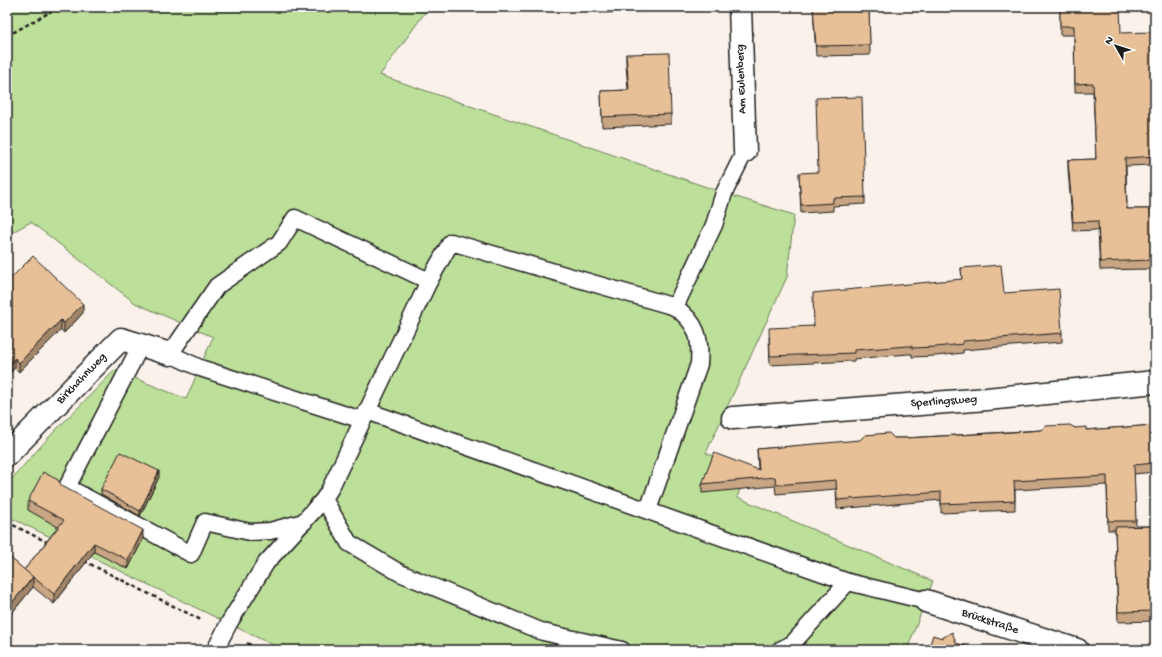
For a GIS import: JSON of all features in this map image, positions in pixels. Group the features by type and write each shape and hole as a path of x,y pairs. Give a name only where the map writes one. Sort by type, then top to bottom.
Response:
{"street":[{"name":"Am Eulenberg","path":"740,7 745,151"},
{"name":"Birkhahnweg","path":"7,456 121,339 170,354"},
{"name":"Sperlingsweg","path":"733,418 987,399 1155,382"},
{"name":"Brückstraße","path":"926,601 1077,650"}],"lane":[{"path":"675,307 714,225 724,193 745,151"},
{"path":"429,282 295,218 279,243 217,286 170,354 200,368 365,416 648,510 848,582 926,601"},
{"path":"215,650 224,632 266,563 324,499 429,282 451,242 675,307 688,316 694,326 700,350 699,364 648,510"},
{"path":"141,345 67,487 191,554 206,522 250,532 270,532 304,522"},
{"path":"324,499 349,543 400,573 543,632 622,650"},
{"path":"780,650 792,644 848,582"}],"path":[{"path":"7,36 59,7"},
{"path":"7,522 56,547"},
{"path":"77,557 261,650"}],"green space":[{"path":"7,7 429,7 380,75 724,193 794,215 787,277 706,453 748,471 737,497 933,581 907,650 283,650 7,516 7,484 50,436 115,370 186,399 213,337 135,303 31,222 7,235"}],"building":[{"path":"813,7 869,7 870,45 816,46"},
{"path":"1060,7 1120,7 1121,33 1152,32 1155,81 1155,156 1125,158 1127,209 1155,209 1155,261 1100,262 1098,221 1073,222 1068,160 1096,159 1093,83 1075,84 1074,26 1060,26"},
{"path":"669,53 671,114 602,117 601,91 629,90 626,54"},
{"path":"862,97 865,197 833,198 833,203 801,205 799,173 818,172 816,98"},
{"path":"33,256 83,304 64,323 61,320 19,363 15,358 7,367 7,282"},
{"path":"1001,265 1004,293 1059,289 1062,333 963,341 963,344 936,347 912,348 912,346 908,346 854,350 854,353 770,356 769,328 814,326 813,293 962,279 961,268"},
{"path":"1070,425 1075,428 1086,427 1086,430 1155,425 1155,463 1134,465 1136,521 1108,521 1107,476 1014,481 1015,501 941,504 941,492 837,500 836,480 776,485 775,477 702,484 714,453 759,470 757,449 860,440 865,435 889,433 894,438 906,438 1030,431 1041,430 1045,426"},
{"path":"120,452 159,471 140,511 101,489"},
{"path":"43,472 58,480 62,486 143,530 128,560 94,543 54,594 24,570 64,520 28,501"},
{"path":"1155,526 1155,611 1118,612 1115,527"},
{"path":"7,555 33,577 7,609"},
{"path":"952,632 956,643 971,648 971,650 928,650 933,635 942,638"}]}
